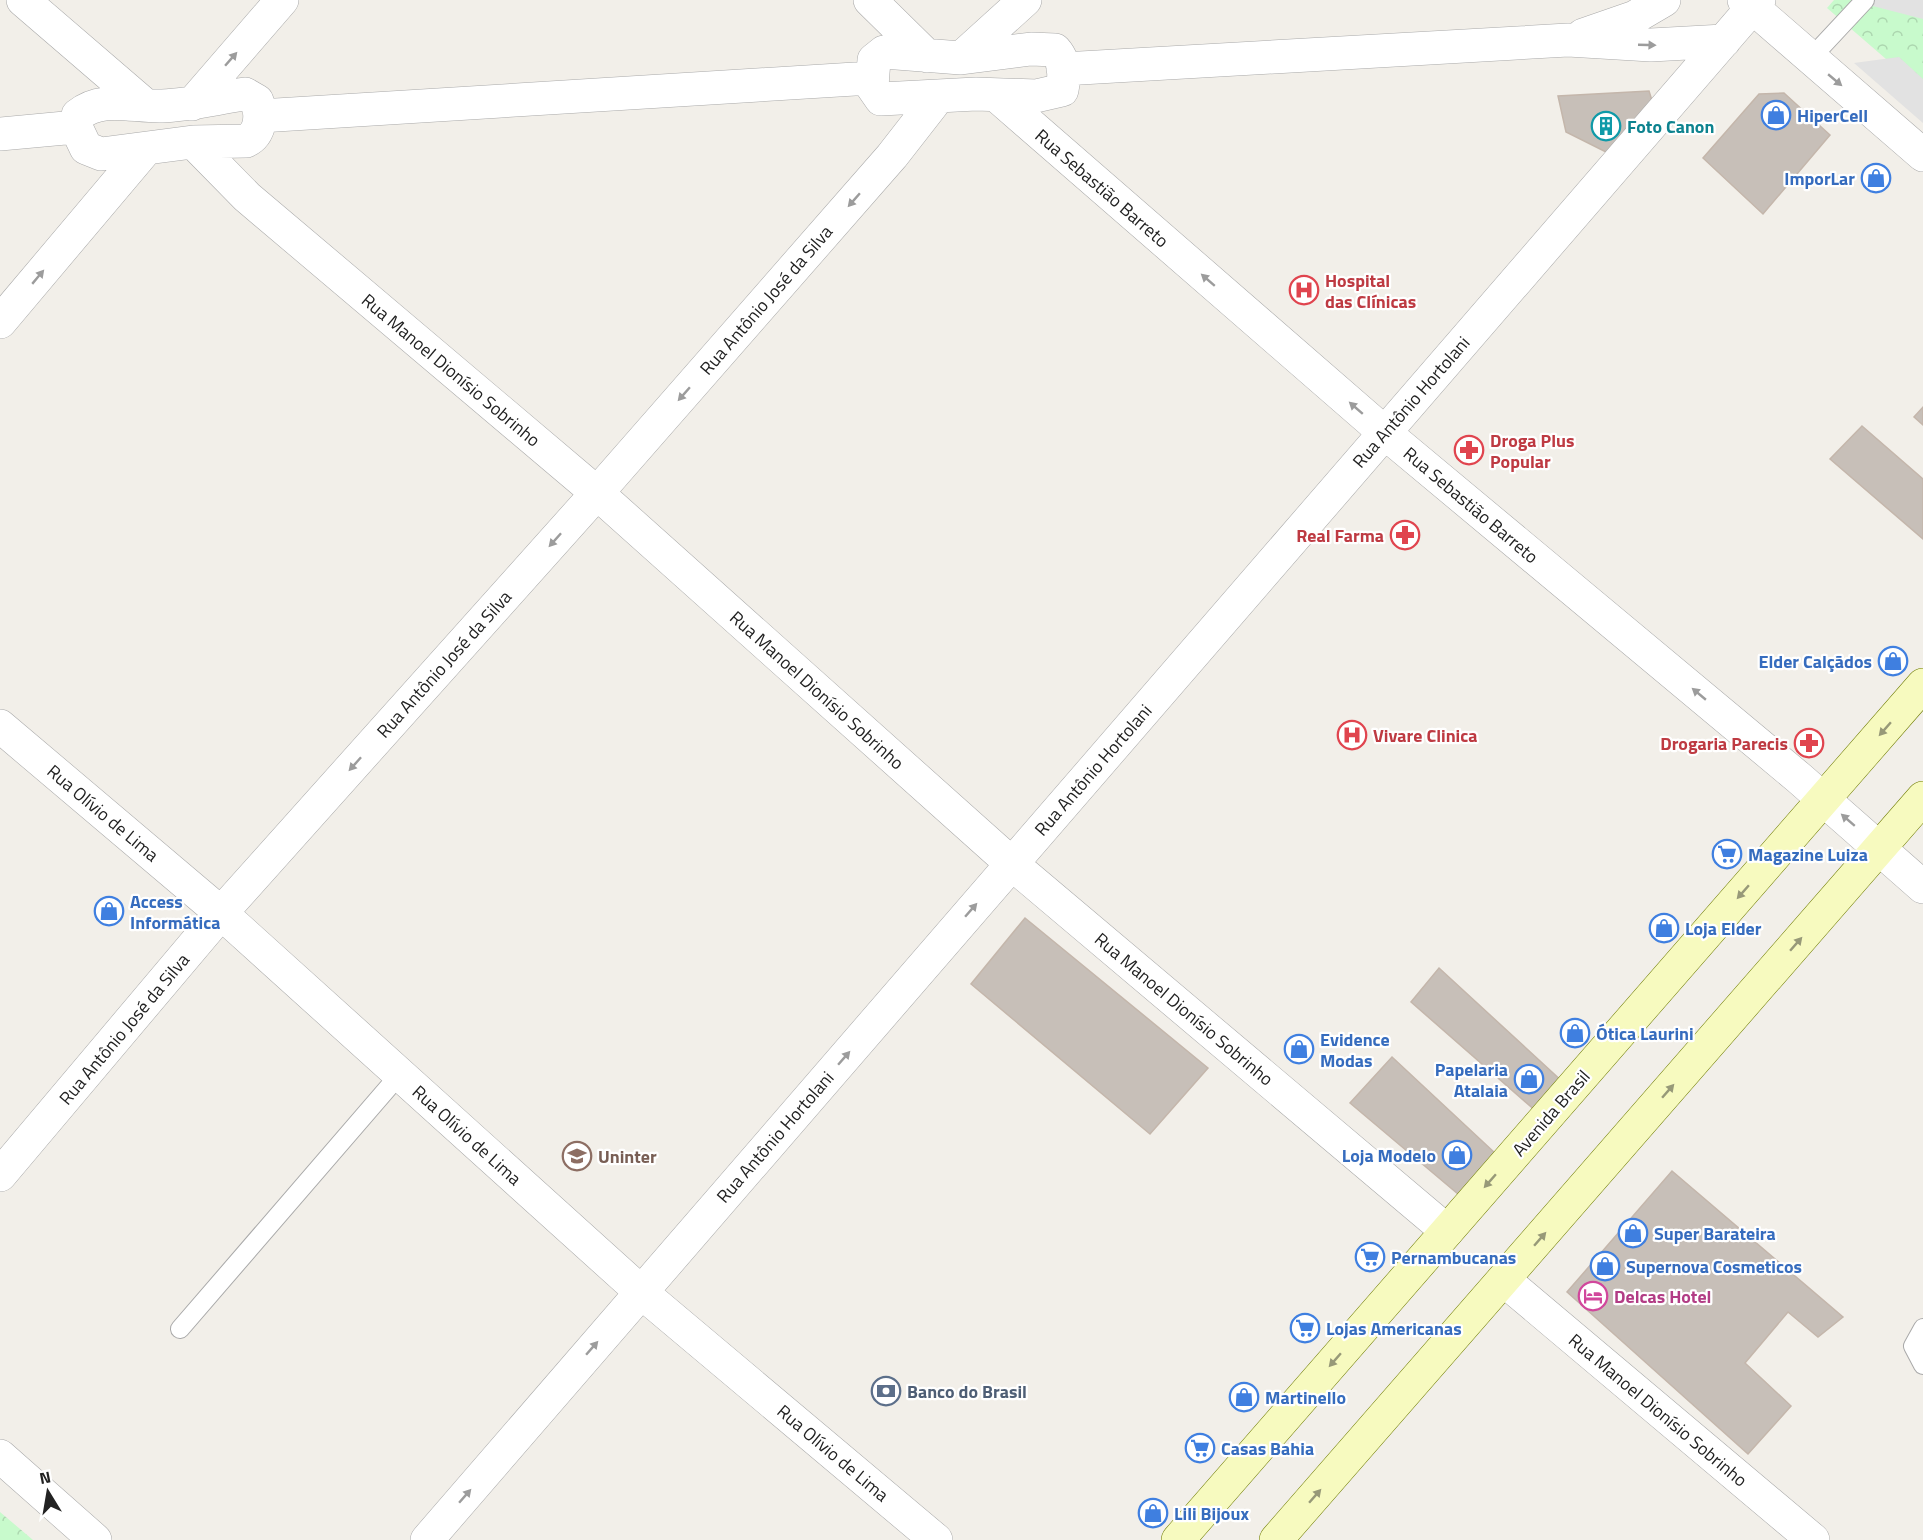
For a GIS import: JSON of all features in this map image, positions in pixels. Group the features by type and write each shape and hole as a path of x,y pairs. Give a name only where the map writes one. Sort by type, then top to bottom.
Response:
{"main road":[{"name":"Avenida Brasil","path":"1178,1540 1923,685"},
{"path":"1276,1540 1923,798"}],"street":[{"path":"23,0 145,105"},
{"path":"192,104 282,0"},
{"path":"870,0 927,56"},
{"path":"960,58 1025,0"},
{"path":"1568,40 1635,16 1664,0"},
{"path":"1752,2 1810,59 1923,154"},
{"name":"Rua Antônio Hortolani","path":"427,1540 1724,41 1752,2"},
{"path":"1063,69 1568,40 1652,45 1724,41"},
{"path":"260,116 879,76 927,56 960,58 1031,49 1055,50 1061,57 1063,69 1062,90 1058,93 1036,96 976,94 938,97 879,76"},
{"path":"245,94 257,101 260,116 258,129 253,138 246,141 193,142 101,154 86,148 76,127 78,115 89,106 109,103 192,104 245,94"},
{"name":"Rua Sebastião Barreto","path":"996,95 1385,433 1824,799 1923,887"},
{"name":"Rua Antônio José da Silva","path":"0,1175 221,913 597,493 892,156 938,97"},
{"path":"0,134 76,127"},
{"name":"Rua Manoel Dionísio Sobrinho","path":"193,142 247,197 597,493 1012,864 1447,1231"},
{"path":"0,322 145,150"},
{"name":"Rua Olívio de Lima","path":"0,726 221,913 641,1292 936,1540"},
{"name":"Rua Manoel Dionísio Sobrinho","path":"1504,1280 1813,1540"},
{"path":"0,1456 95,1540"}],"lane":[{"path":"1810,59 1865,0"},
{"path":"180,1329 400,1074"},
{"path":"1923,1328 1913,1346 1923,1365"}],"green space":[{"path":"1834,0 1923,0 1923,91 1827,8"},
{"path":"0,1512 33,1540 0,1540"}],"shaded area":[{"path":"1868,0 1923,0 1923,19 1865,4"},
{"path":"1899,57 1923,79 1923,123 1854,63"}],"building":[{"name":"Foto Canon","path":"1649,91 1654,107 1620,159 1566,132 1558,96"},
{"path":"1784,93 1830,135 1763,214 1703,158 1759,94"},
{"path":"1923,407 1923,425 1914,417"},
{"path":"1862,426 1923,479 1923,539 1830,459"},
{"path":"1025,918 1208,1068 1150,1134 971,984"},
{"path":"1439,968 1565,1084 1537,1112 1411,1002"},
{"path":"1392,1057 1496,1154 1458,1194 1350,1103"},
{"path":"1672,1171 1843,1317 1818,1337 1788,1312 1745,1363 1791,1406 1748,1454 1567,1292"}],"place":[{"name":"HiperCell","path":"1776,115"},
{"name":"Foto Canon","path":"1606,126"},
{"name":"ImporLar","path":"1876,178"},
{"name":"Hospital das Clínicas","path":"1304,290"},
{"name":"Droga Plus Popular","path":"1469,450"},
{"name":"Real Farma","path":"1405,535"},
{"name":"Elder Calçãdos","path":"1893,661"},
{"name":"Vivare Clinica","path":"1352,735"},
{"name":"Drogaria Parecis","path":"1809,743"},
{"name":"Magazine Luiza","path":"1727,854"},
{"name":"Access Informática","path":"109,911"},
{"name":"Loja Elder","path":"1664,928"},
{"name":"Ótica Laurini","path":"1575,1033"},
{"name":"Evidence Modas","path":"1299,1049"},
{"name":"Papelaria Atalaia","path":"1529,1079"},
{"name":"Loja Modelo","path":"1457,1155"},
{"name":"Uninter","path":"577,1156"},
{"name":"Super Barateira","path":"1633,1233"},
{"name":"Pernambucanas","path":"1370,1257"},
{"name":"Supernova Cosmeticos","path":"1605,1266"},
{"name":"Delcas Hotel","path":"1593,1296"},
{"name":"Lojas Americanas","path":"1305,1328"},
{"name":"Banco do Brasil","path":"886,1391"},
{"name":"Martinello","path":"1244,1397"},
{"name":"Casas Bahia","path":"1200,1448"},
{"name":"Lili Bijoux","path":"1153,1513"}]}
